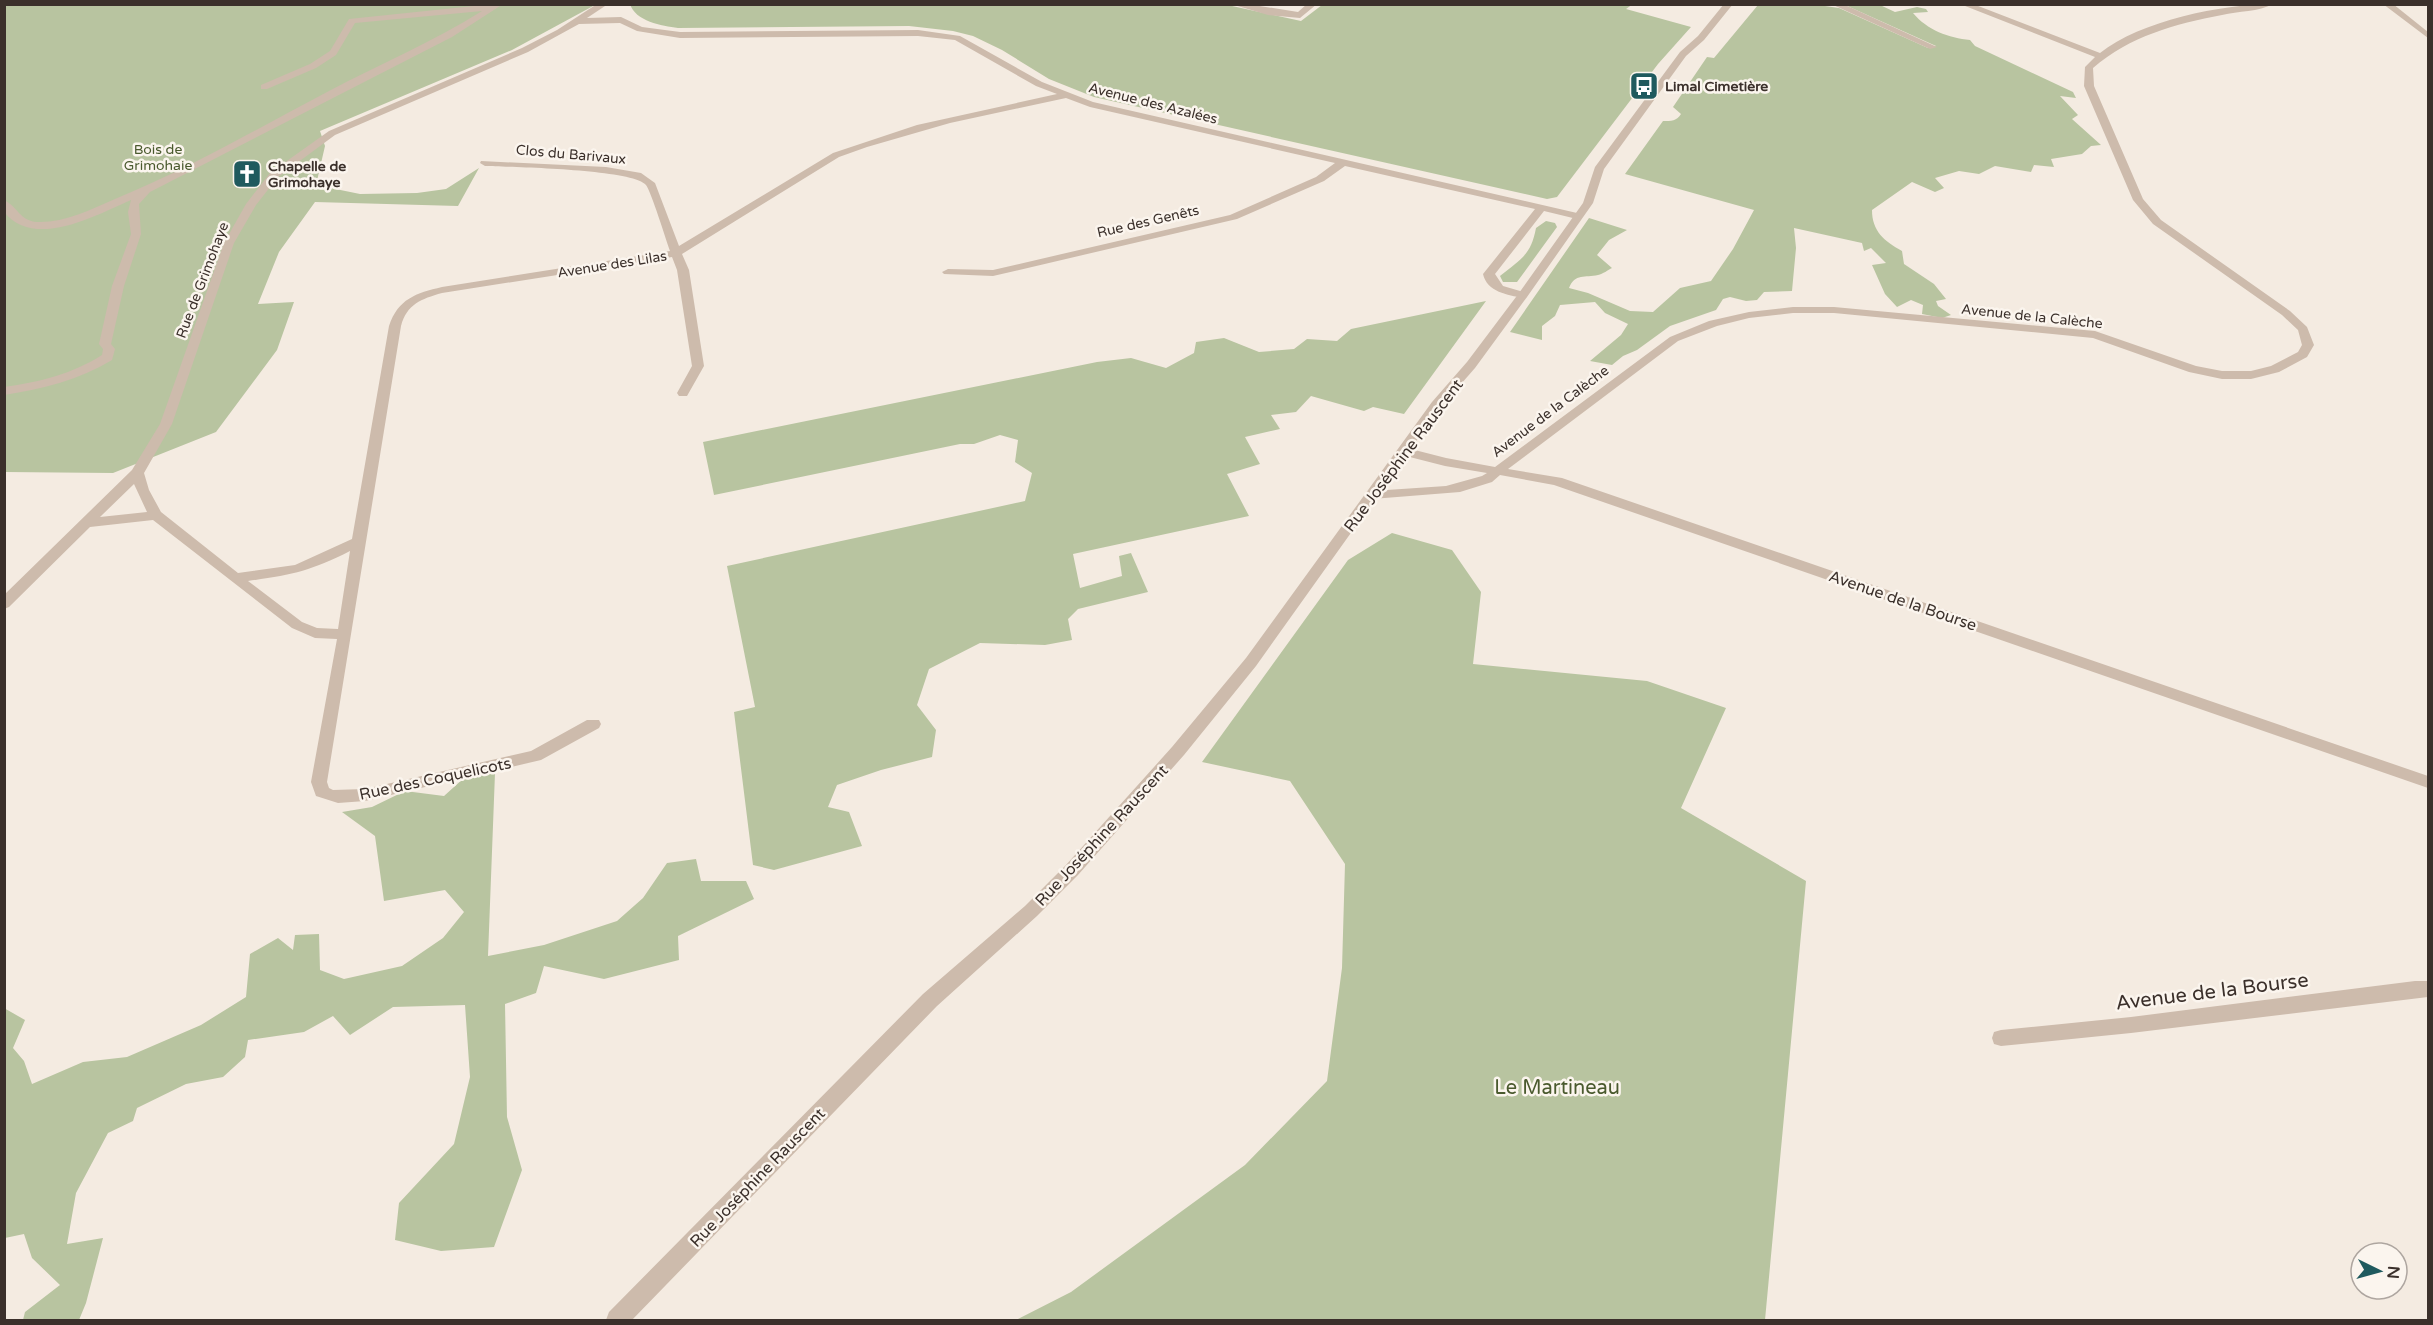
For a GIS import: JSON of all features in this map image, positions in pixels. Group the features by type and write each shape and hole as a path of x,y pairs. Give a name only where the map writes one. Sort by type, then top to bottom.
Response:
{"street":[{"name":"Rue de Grimohaye","path":"4,604 136,472 154,447 166,424 229,243 251,204 274,175 332,133 489,67 579,21 604,4"},
{"path":"1235,4 1268,12 1300,15 1313,4"},
{"name":"Rue Joséphine Rauscent","path":"616,1320 930,1000 1031,911 1072,870 1178,751 1251,662 1403,451 1523,295 1588,203 1599,169 1615,146 1683,54 1701,38 1729,4"},
{"path":"1835,4 1933,47"},
{"path":"1964,4 2099,56 2126,41 2194,17 2269,4"},
{"path":"2387,4 2428,36"},
{"path":"264,87 313,66 333,53 352,21 498,5"},
{"path":"4,203 11,215 25,223 43,226 59,224 90,214 150,189 228,151 319,100 449,35 498,5"},
{"name":"Avenue des Azalées","path":"579,21 619,16 640,28 680,35 918,33 957,38 1039,84 1090,104 1577,216"},
{"name":"Avenue de la Calèche","path":"1403,451 1445,462 1496,470 1674,339 1713,323 1749,315 1793,310 1834,310 2095,335 2193,369 2222,375 2251,375 2275,369 2303,354 2308,345 2303,329 2286,313 2157,222 2138,200 2089,86 2090,67 2099,56"},
{"name":"Avenue des Lilas","path":"345,634 358,542 395,326 403,304 412,298 442,290 675,253 698,242 845,151 896,134 1067,95"},
{"name":"Rue des Genêts","path":"948,272 993,273 1233,217 1320,179 1344,162"},
{"name":"Clos du Barivaux","path":"484,163 606,170 637,175 650,183 683,270 698,366 683,393"},
{"path":"4,391 65,380 88,370 108,357 109,349 105,344 118,286 136,234 134,203 150,189"},
{"path":"1523,295 1499,288 1490,279 1489,274 1541,208"},
{"path":"1372,495 1448,489 1479,482 1491,477 1496,470"},
{"name":"Avenue de la Bourse","path":"1496,470 1557,481 2428,782"},
{"path":"136,472 142,490 156,514 235,578 297,625 315,633 345,634"},
{"path":"86,523 156,514"},
{"path":"235,578 297,569 358,542"},
{"name":"Rue des Coquelicots","path":"345,634 319,782 322,792 329,796 342,797 388,791 535,756 593,724"},
{"name":"Avenue de la Bourse","path":"2001,1038 2131,1025 2415,988 2428,989"}],"green space":[{"path":"630,4 1223,4 1301,21 1322,5 1633,4 1626,9 1691,27 1658,64 1557,197 1547,199 1094,97 1049,79 1002,50 973,36 953,31 909,26 678,28 643,19 637,15"},
{"name":"Bois de Grimohaie","path":"5,5 595,5 512,50 320,131 325,146 316,185 360,194 417,193 446,189 479,168 458,206 315,202 279,252 258,304 294,302 277,350 216,432 113,473 5,472"},
{"path":"1758,5 1818,5 1839,8 1928,48 1936,46 1845,5 1880,5 1895,12 1917,7 1926,9 1928,12 1913,13 1925,24 1946,35 1970,40 1975,46 2073,92 2076,98 2060,96 2078,115 2072,119 2101,145 2091,146 2082,154 2051,159 2054,167 2034,165 2031,172 1995,166 1979,174 1959,171 1935,178 1944,188 1935,192 1912,182 1872,210 1877,230 1880,235 1902,251 1904,264 1934,284 1946,299 1936,301 1938,306 1951,315 1942,318 1922,314 1923,305 1911,300 1897,307 1885,294 1872,265 1886,263 1871,248 1864,251 1862,243 1794,228 1796,248 1792,291 1764,292 1757,300 1746,301 1730,297 1723,299 1716,310 1670,326 1612,365 1590,361 1621,335 1628,324 1605,313 1595,302 1560,305 1555,316 1542,326 1542,340 1510,332 1589,218 1627,230 1609,240 1597,255 1612,268 1600,274 1577,278 1569,288 1588,293 1630,311 1653,312 1680,288 1711,281 1733,249 1754,210 1625,174 1663,121 1674,120 1681,114 1673,107 1707,57 1714,58"},
{"path":"1546,221 1555,223 1557,227 1517,282 1503,282 1500,276 1524,256 1536,228"},
{"path":"1486,301 1404,414 1373,407 1364,411 1311,396 1296,412 1271,415 1280,429 1245,437 1260,464 1227,474 1249,516 1073,554 1080,588 1122,576 1119,556 1131,553 1148,592 1078,609 1068,619 1072,640 1045,645 980,643 929,669 917,705 936,730 932,757 881,770 837,785 828,807 849,812 862,846 774,870 753,865 734,712 755,707 727,566 1025,501 1032,473 1015,462 1018,440 1000,435 974,444 960,444 714,495 703,442 1097,362 1131,358 1166,368 1194,353 1196,342 1224,338 1259,352 1294,349 1307,339 1337,341 1351,329"},
{"name":"Le Martineau","path":"1392,533 1452,550 1481,592 1473,664 1647,681 1726,708 1681,808 1806,881 1765,1320 1016,1320 1071,1292 1245,1165 1327,1081 1342,968 1345,864 1290,781 1202,762 1348,560"},
{"path":"495,773 488,956 544,945 617,921 643,898 667,863 696,859 701,881 746,881 754,899 678,936 679,960 604,979 544,966 536,993 505,1004 507,1117 522,1170 494,1247 441,1251 395,1240 399,1203 454,1144 470,1077 465,1005 393,1007 350,1035 333,1016 304,1032 248,1040 245,1057 223,1077 186,1084 137,1108 133,1121 108,1133 76,1193 67,1244 103,1238 86,1303 79,1320 23,1320 25,1312 60,1285 32,1258 24,1234 5,1238 4,1008 25,1020 13,1048 24,1061 32,1084 83,1062 127,1057 201,1025 246,997 250,954 278,938 293,950 295,935 319,934 320,970 344,979 402,966 443,938 464,912 445,890 384,901 375,836 342,812 372,807 405,791 444,796 464,778"}],"place":[{"name":"Limal Cimetière","path":"1644,86"},
{"name":"Chapelle de Grimohaye","path":"247,174"}]}
